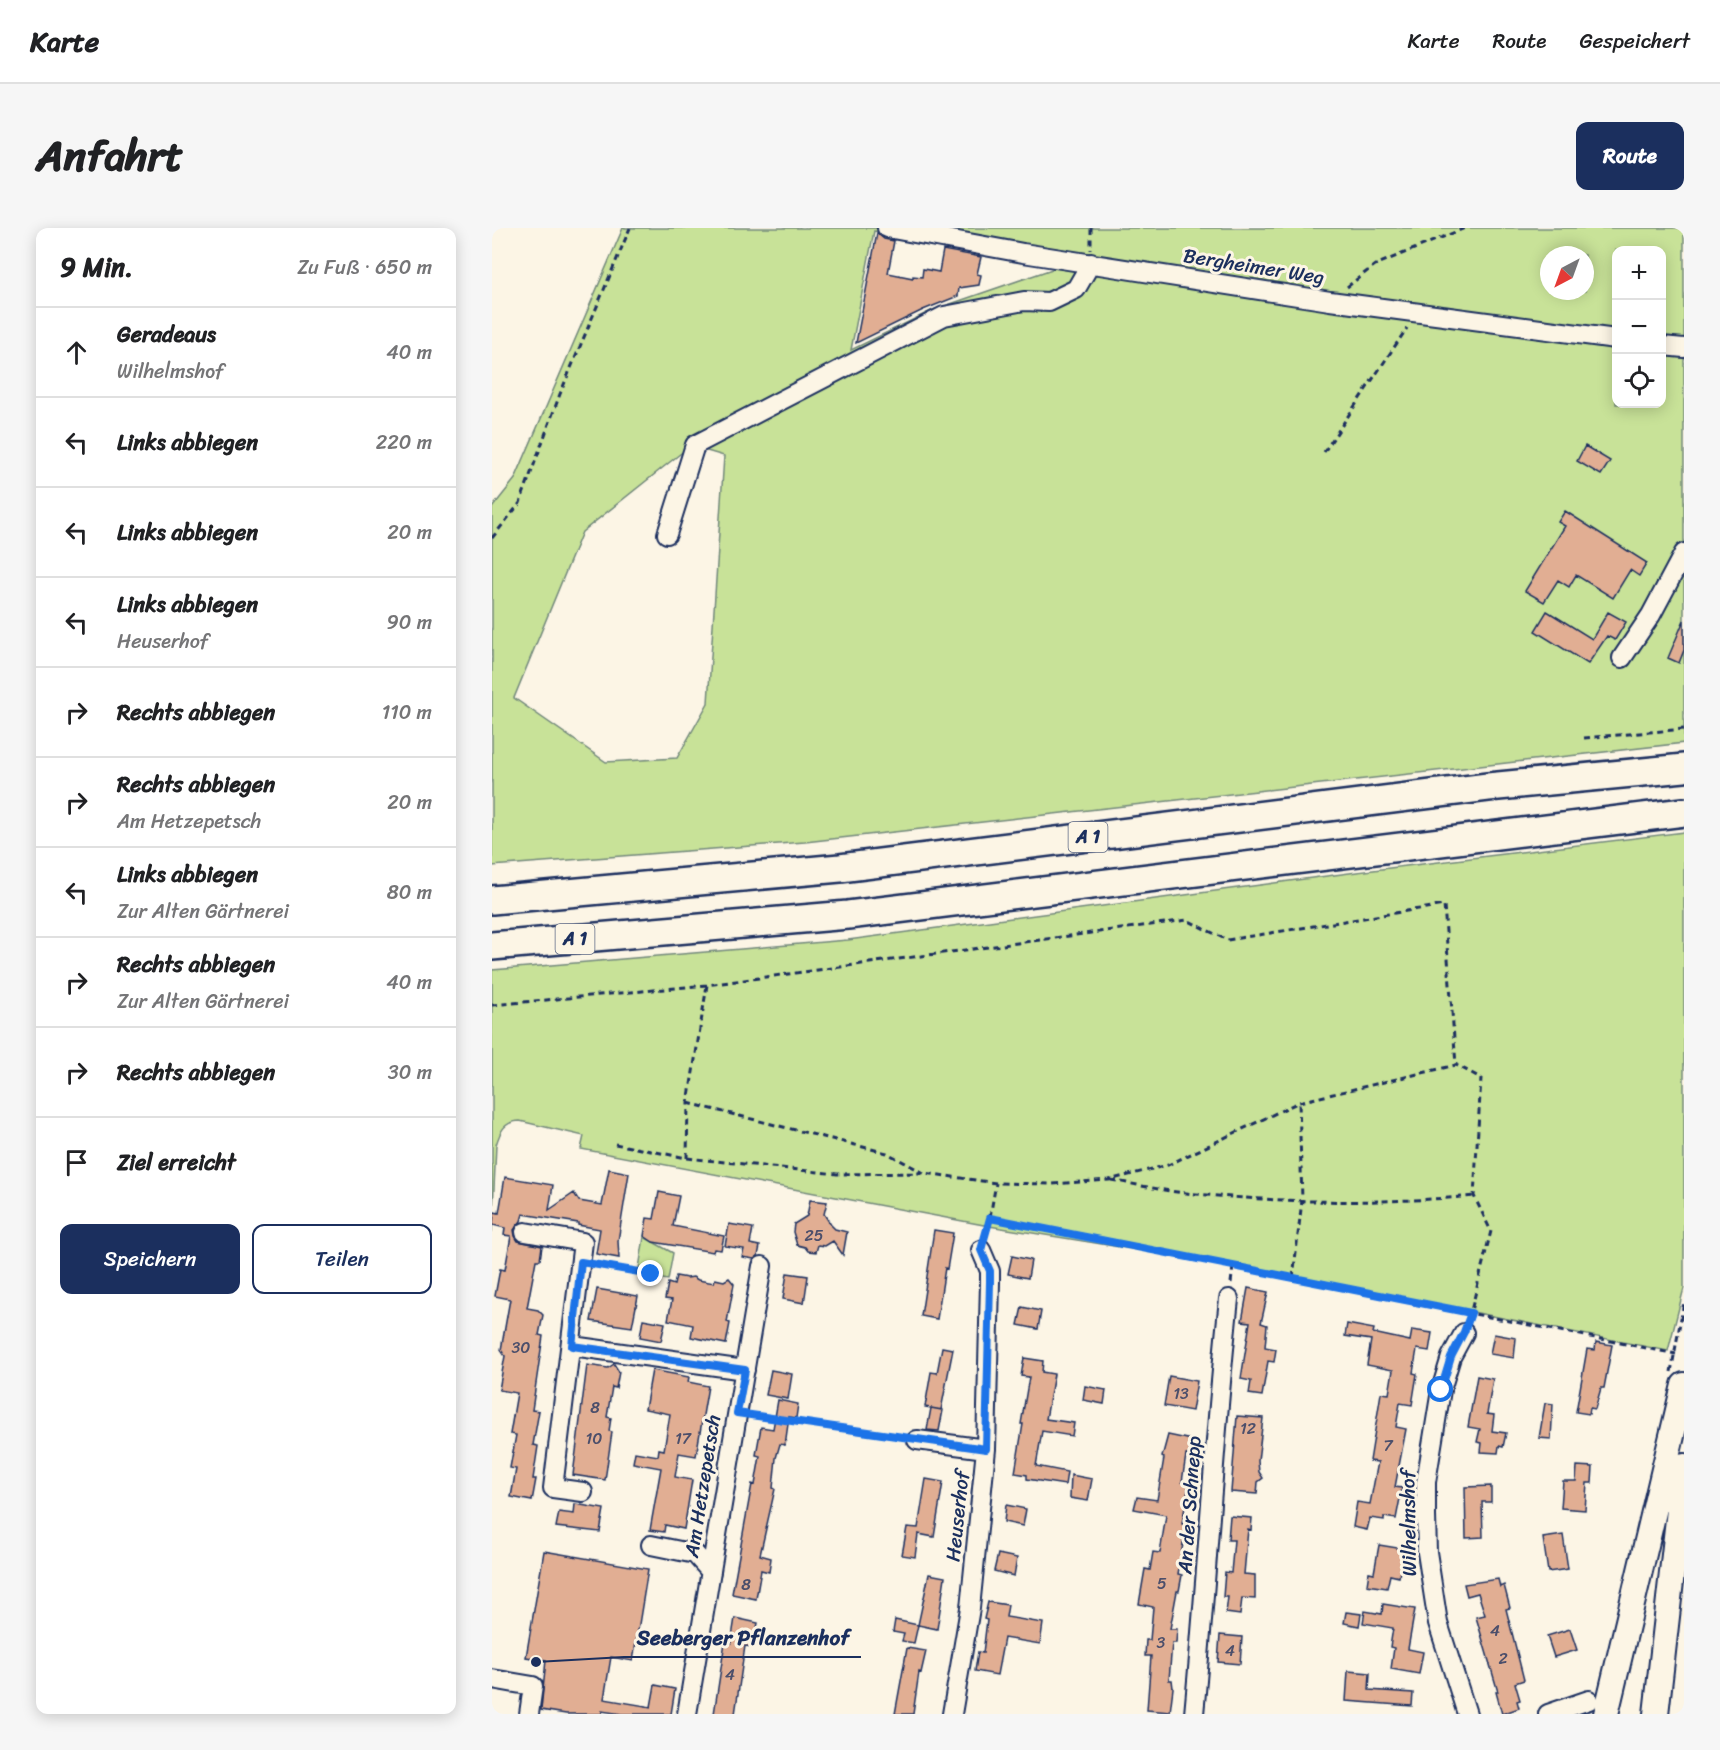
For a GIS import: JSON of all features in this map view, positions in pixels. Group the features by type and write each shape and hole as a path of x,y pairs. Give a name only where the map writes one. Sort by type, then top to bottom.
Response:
{"highway":[{"name":"A 1","path":"492,900 840,868 1488,787 1684,768"},
{"name":"A 1","path":"492,946 848,915 1684,812"}],"main road":[{"path":"1597,1707 1684,1385"},
{"path":"1656,1714 1684,1466"}],"street":[{"name":"Bergheimer Weg","path":"887,228 1330,301 1612,338"},
{"path":"667,534 695,445 944,316 1024,302 1048,302 1076,290 1091,263"},
{"path":"1666,346 1684,348"},
{"path":"1622,658 1651,615 1684,553"},
{"path":"525,1232 583,1242 554,1488 583,1492"},
{"name":"Heuserhof","path":"952,1714 970,1608 986,1449 990,1271 981,1250"},
{"name":"Am Hetzepetsch","path":"687,1714 762,1266"},
{"name":"An der Schnepp","path":"1194,1714 1229,1299"},
{"name":"Wilhelmshof","path":"1464,1332 1451,1357 1441,1390 1430,1449 1426,1504 1427,1551 1438,1623 1467,1714"},
{"path":"572,1346 745,1370"},
{"path":"917,1440 986,1449"},
{"path":"651,1545 695,1554 711,1572"},
{"path":"492,1678 533,1686 529,1714"},
{"path":"1548,1714 1597,1707"}],"path":[{"path":"492,538 520,503 560,394 630,228"},
{"path":"1330,301 1375,265 1465,228"},
{"path":"1324,452 1398,339 1419,312"},
{"path":"1584,738 1684,729"},
{"path":"492,1005 707,985 1187,920 1227,940 1444,905 1456,1065"},
{"path":"687,1158 688,1103 707,985"},
{"path":"615,1144 687,1158 837,1174 925,1173 996,1183 1052,1184 1109,1180 1168,1165 1299,1102 1456,1065 1481,1078 1474,1196 1491,1232 1471,1313 1464,1332"},
{"path":"1293,1278 1302,1200 1299,1102"},
{"path":"688,1103 887,1153 925,1173"},
{"path":"1109,1180 1195,1194 1302,1200 1428,1200 1474,1196"},
{"path":"981,1250 996,1183"},
{"path":"990,1218 1676,1354"},
{"path":"581,1262 651,1274"},
{"path":"737,1413 917,1440"}],"green space":[{"path":"623,228 1684,228 1684,743 805,842 492,866 492,508 515,479","holes":["874,231 1058,266 1058,267 933,310 851,350","690,446 724,456 708,703 677,758 606,762 514,698 582,532"]},
{"path":"1684,832 1684,1288 1668,1351 1241,1266 989,1226 581,1149 584,1136 520,1121 506,1125 496,1145 492,1232 492,970 848,940 1357,872"},
{"path":"644,1237 673,1253 668,1280 638,1275"}],"building":[{"path":"877,233 884,239 894,241 888,273 913,278 913,276 922,277 923,269 939,272 943,250 981,257 977,274 981,275 979,285 959,288 958,296 923,310 856,343"},
{"path":"1585,446 1610,461 1601,475 1577,461"},
{"path":"1565,511 1647,563 1639,576 1630,570 1613,598 1576,575 1569,587 1558,580 1544,602 1525,591 1565,526 1558,522"},
{"path":"1547,611 1592,639 1608,612 1626,622 1615,640 1607,636 1588,664 1535,631"},
{"path":"1684,620 1684,650 1679,663 1668,658"},
{"path":"609,1169 629,1173 618,1241 619,1258 596,1254 600,1229 578,1225 578,1223 523,1214 514,1230 518,1241 542,1246 540,1260 536,1260 527,1308 538,1310 543,1315 539,1335 543,1336 532,1410 539,1411 533,1445 538,1446 532,1501 511,1497 516,1469 510,1468 516,1435 510,1434 517,1393 499,1390 505,1356 501,1350 510,1299 495,1296 500,1269 505,1270 511,1236 504,1235 505,1228 493,1225 494,1212 499,1213 505,1177 553,1185 549,1210 574,1193 579,1201 602,1205"},
{"path":"659,1192 679,1196 673,1226 724,1236 721,1250 714,1249 713,1252 653,1242 644,1236 647,1218 654,1219"},
{"path":"810,1200 827,1202 824,1214 831,1225 835,1229 847,1232 843,1255 833,1241 825,1246 818,1245 816,1252 808,1251 805,1247 797,1245 793,1232 794,1224 807,1216"},
{"path":"729,1224 753,1228 750,1244 760,1246 758,1256 754,1259 742,1257 744,1249 725,1246"},
{"path":"934,1230 953,1233 937,1319 921,1316"},
{"path":"1012,1256 1031,1260 1028,1278 1008,1274"},
{"path":"787,1273 808,1276 804,1303 783,1299"},
{"path":"676,1276 693,1277 714,1283 715,1279 724,1281 729,1278 734,1284 727,1322 730,1323 726,1344 691,1337 693,1325 668,1320 672,1300 665,1299 668,1283 674,1285"},
{"path":"1248,1288 1268,1292 1261,1323 1267,1325 1265,1347 1276,1349 1274,1362 1268,1361 1262,1396 1249,1394 1251,1381 1241,1379 1250,1322 1242,1321"},
{"path":"597,1289 638,1296 632,1327 591,1321"},
{"path":"1022,1307 1041,1311 1038,1329 1018,1325"},
{"path":"643,1319 665,1323 661,1341 640,1337"},
{"path":"1347,1324 1374,1329 1373,1333 1410,1341 1412,1330 1432,1333 1429,1351 1417,1349 1413,1373 1417,1374 1412,1405 1400,1403 1396,1427 1406,1429 1395,1487 1402,1488 1396,1519 1370,1518 1367,1530 1353,1527 1357,1502 1370,1504 1378,1462 1370,1461 1381,1393 1389,1394 1393,1370 1367,1365 1371,1340 1345,1336"},
{"path":"1494,1334 1516,1338 1514,1358 1490,1354"},
{"path":"1596,1342 1612,1345 1604,1388 1601,1388 1595,1409 1590,1408 1589,1414 1576,1412 1587,1349 1595,1350"},
{"path":"942,1347 953,1349 941,1410 925,1407 931,1372 937,1373"},
{"path":"1024,1358 1043,1361 1042,1372 1054,1374 1046,1419 1074,1423 1072,1436 1042,1431 1036,1466 1067,1472 1065,1485 1027,1479 1027,1475 1015,1473 1029,1377 1021,1376"},
{"path":"614,1364 619,1372 616,1388 612,1387 607,1417 611,1418 609,1431 612,1432 605,1480 573,1475 587,1365 608,1368"},
{"path":"652,1370 689,1377 688,1382 708,1386 696,1456 679,1453 675,1477 692,1480 684,1529 665,1525 664,1532 650,1530 661,1468 633,1463 635,1452 658,1456 659,1449 664,1450 670,1414 645,1409"},
{"path":"771,1370 792,1374 788,1399 766,1395"},
{"path":"1169,1376 1197,1381 1192,1411 1164,1406"},
{"path":"1477,1376 1493,1379 1487,1414 1494,1415 1492,1431 1506,1433 1503,1447 1499,1446 1498,1453 1481,1452 1482,1443 1477,1442 1480,1429 1468,1427"},
{"path":"1085,1386 1106,1390 1104,1404 1083,1400"},
{"path":"778,1400 798,1404 796,1418 789,1417 785,1445 780,1444 776,1458 773,1488 775,1489 760,1555 771,1558 769,1572 761,1570 756,1599 732,1594 752,1484 755,1485 760,1456 756,1455 761,1427 773,1429"},
{"path":"1545,1403 1553,1404 1551,1439 1539,1438"},
{"path":"931,1408 943,1410 939,1431 927,1430"},
{"path":"1237,1416 1263,1418 1258,1461 1259,1472 1263,1478 1258,1482 1257,1494 1231,1492"},
{"path":"1168,1435 1192,1440 1189,1455 1186,1455 1182,1482 1189,1484 1182,1524 1186,1525 1178,1574 1182,1575 1170,1629 1177,1629 1176,1643 1172,1643 1169,1680 1172,1680 1173,1688 1170,1712 1147,1710 1151,1656 1145,1656 1146,1640 1150,1640 1153,1607 1139,1604 1145,1569 1150,1570 1153,1552 1160,1553 1166,1515 1134,1509 1137,1497 1157,1500 1164,1458 1162,1457"},
{"path":"1577,1466 1593,1467 1592,1483 1587,1483 1585,1510 1561,1508 1563,1481 1576,1481"},
{"path":"1071,1475 1092,1479 1088,1501 1070,1498"},
{"path":"926,1479 943,1482 934,1537 918,1534 915,1557 902,1555 907,1527 918,1528"},
{"path":"1491,1486 1491,1502 1482,1502 1483,1537 1466,1538 1465,1487"},
{"path":"575,1504 604,1509 600,1532 556,1527 559,1512 574,1514"},
{"path":"1006,1505 1026,1509 1023,1526 1004,1522"},
{"path":"1230,1516 1252,1518 1251,1530 1248,1529 1244,1574 1255,1575 1255,1599 1242,1598 1240,1615 1226,1613 1228,1597 1223,1597 1225,1572 1231,1573 1234,1540 1228,1540"},
{"path":"1563,1535 1568,1569 1548,1572 1543,1538"},
{"path":"1379,1545 1404,1549 1399,1577 1390,1575 1387,1588 1367,1585 1369,1572 1374,1573"},
{"path":"544,1551 648,1569 633,1661 611,1657 604,1699 651,1707 655,1685 675,1689 671,1714 622,1714 602,1711 602,1714 566,1714 541,1710 546,1660 526,1657"},
{"path":"998,1554 1017,1558 1014,1576 994,1571"},
{"path":"929,1574 945,1577 937,1629 918,1625"},
{"path":"1498,1579 1500,1587 1504,1585 1510,1608 1506,1609 1524,1680 1515,1683 1520,1700 1517,1701 1519,1708 1502,1714 1496,1692 1498,1692 1476,1617 1485,1615 1478,1593 1467,1596 1464,1584"},
{"path":"988,1602 1008,1605 1006,1617 1043,1623 1040,1644 1004,1638 997,1675 975,1671 978,1652 983,1653 987,1620 984,1619"},
{"path":"1383,1604 1415,1609 1408,1649 1423,1652 1419,1674 1391,1669 1394,1648 1390,1647 1393,1628 1363,1623 1365,1611 1382,1614"},
{"path":"1346,1612 1361,1614 1359,1626 1344,1623"},
{"path":"735,1618 758,1623 753,1647 745,1646 735,1714 714,1714 725,1642 731,1643"},
{"path":"895,1620 918,1625 914,1643 902,1641 904,1634 893,1632"},
{"path":"1570,1629 1577,1650 1554,1657 1547,1636"},
{"path":"1220,1635 1242,1637 1240,1664 1218,1662"},
{"path":"907,1648 926,1651 921,1673 919,1672 913,1714 895,1714"},
{"path":"1348,1671 1370,1673 1369,1690 1413,1693 1412,1706 1346,1701"}],"place":[{"name":"Seeberger Pflanzenhof","path":"536,1662"}],"route":[{"path":"651,1274 581,1262 572,1346 745,1370 737,1413 917,1440 986,1449 990,1271 981,1250 990,1218 1471,1313 1451,1357 1441,1390"}]}
